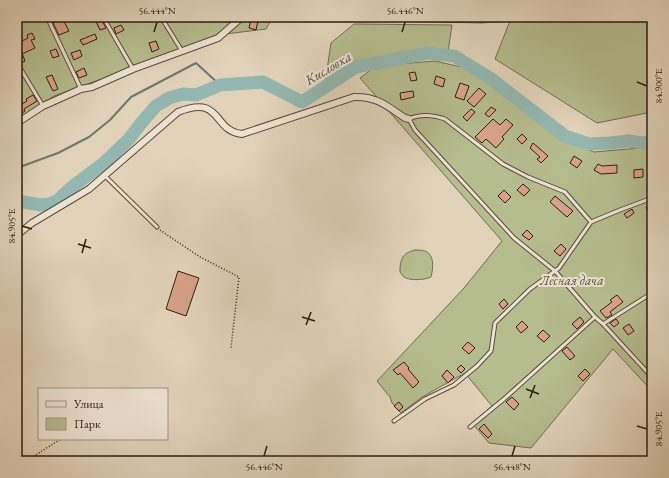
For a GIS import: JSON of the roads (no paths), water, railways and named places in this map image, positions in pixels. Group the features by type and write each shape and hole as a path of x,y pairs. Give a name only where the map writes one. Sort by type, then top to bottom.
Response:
{"street":[{"path":"17,123 43,106 81,89 92,87 133,69 218,38 235,19 242,17"},
{"path":"17,234 32,223 89,189 178,112 188,108 197,106 212,111 229,130 242,134 354,97 368,97 380,101 405,118 409,119"}],"lane":[{"path":"47,17 81,89"},
{"path":"103,17 133,69"},
{"path":"161,17 182,51"},
{"path":"17,63 43,106"},
{"path":"591,222 565,192 528,177 503,164 445,119 437,116 420,116 409,119 415,130 514,238 555,271 595,317 649,374 652,372"},
{"path":"105,176 157,227"},
{"path":"394,421 425,400 454,385 477,366 491,351 495,323 530,289 559,268 591,222 652,198"},
{"path":"603,324 652,293"},
{"path":"470,426 504,399 595,317"}],"waterway":[{"name":"Кисловка","path":"17,201 41,205 50,204 58,200 72,187 104,163 129,139 156,106 169,98 183,94 196,95 220,85 263,82 302,102 356,67 428,53 454,56 490,78 565,136 589,144 629,141 643,143 652,141"},
{"path":"17,168 58,153 89,137 110,120 131,97 196,63 220,85"}],"park label":[{"name":"Лесная дача","path":"572,280"}]}
